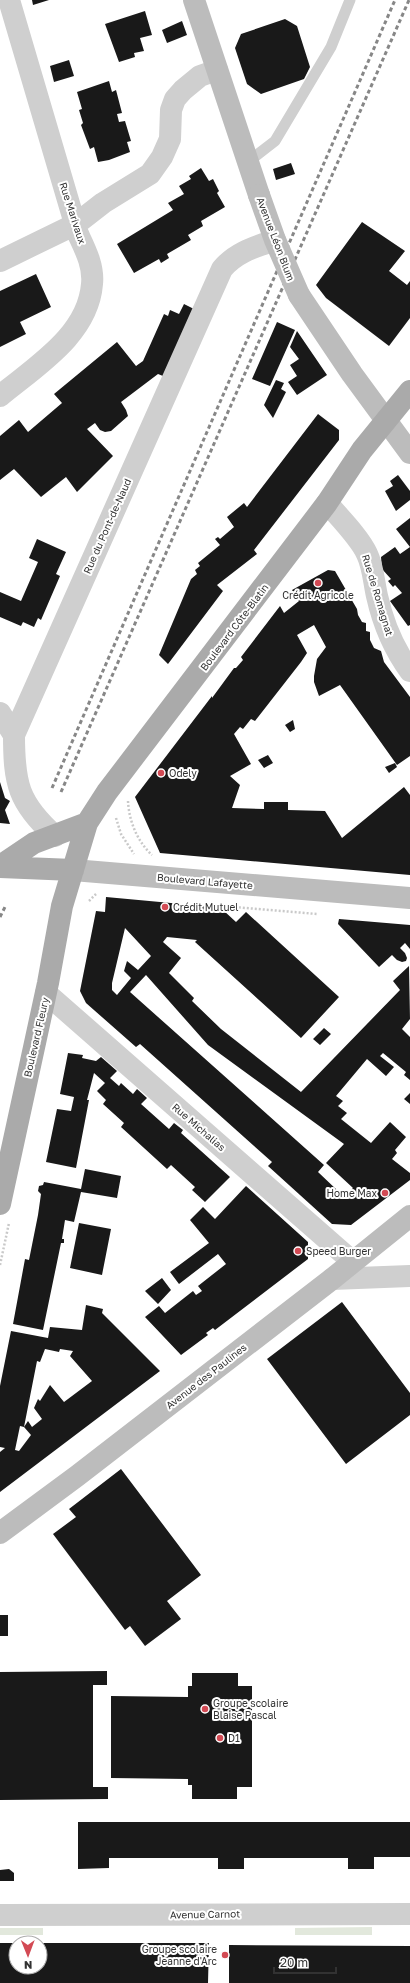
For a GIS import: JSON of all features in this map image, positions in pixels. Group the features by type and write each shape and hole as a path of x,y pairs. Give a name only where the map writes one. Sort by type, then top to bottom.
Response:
{"main road":[{"name":"Avenue Léon Blum","path":"194,0 259,195 275,240 298,295 344,363 410,453"},
{"name":"Boulevard Côte-Blatin","path":"73,870 87,824 107,792 327,504 362,450 410,391"},
{"path":"0,866 34,843 87,824"},
{"name":"Boulevard Lafayette","path":"0,866 73,870 153,868 410,898"},
{"name":"Boulevard Fleury","path":"0,1204 46,993 62,906 73,870"},
{"name":"Avenue des Paulines","path":"0,1533 332,1279 410,1216"}],"street":[{"name":"Rue Marivaux","path":"0,396 61,345 76,328 85,310 92,283 88,256 78,234 9,0"},
{"path":"0,261 76,224 103,203 150,174 162,157 170,139 171,110 175,99 200,76 217,70"},
{"name":"Rue du Pont-de-Naud","path":"55,836 39,821 27,806 18,787 14,766 14,735 222,269 229,260 238,254 275,240"},
{"name":"Rue de Romagnat","path":"327,504 345,523 367,554 378,602 387,628 400,657 410,672"},
{"path":"0,713 14,735"},
{"name":"Rue Michalias","path":"46,993 353,1262"},
{"path":"332,1279 410,1276"},
{"name":"Avenue Carnot","path":"0,1915 410,1914"}],"lane":[{"path":"248,162 275,141 331,47 350,0"}],"path":[{"path":"128,797 129,809 137,838 153,868"},
{"path":"115,811 121,834 153,868"}],"shaded area":[{"path":"372,1927 372,1935 295,1935 295,1928"},
{"path":"0,1928 43,1928 43,1935 0,1935"}],"building":[{"path":"32,0 49,0 33,5"},
{"path":"145,11 152,35 140,38 144,51 134,53 135,57 119,62 105,24"},
{"path":"285,19 297,26 310,67 304,79 261,94 247,84 235,48 241,34"},
{"path":"182,21 187,35 167,43 162,30"},
{"path":"69,60 74,76 54,82 50,66"},
{"path":"109,81 112,92 116,90 122,113 117,114 119,122 125,121 131,141 127,142 130,152 109,160 98,162 94,147 90,149 81,125 83,123 79,110 82,109 77,92"},
{"path":"291,163 295,174 276,180 273,169"},
{"path":"201,168 209,181 213,179 219,191 217,193 225,207 201,221 203,226 188,235 191,240 167,254 169,258 161,263 159,259 134,273 117,244 173,210 168,203 184,194 179,186 191,179 189,176"},
{"path":"362,222 405,251 389,271 407,285 410,281 410,318 389,346 326,298 316,285"},
{"path":"36,274 51,307 20,322 26,334 0,347 0,291"},
{"path":"184,304 194,309 163,376 158,374 121,402 128,416 111,431 105,432 100,430 95,423 87,429 113,456 77,492 66,477 41,497 14,469 0,480 0,436 19,420 28,432 62,403 54,394 117,342 136,366 143,361 164,314 168,316 170,310 179,314"},
{"path":"277,322 295,330 270,386 252,379"},
{"path":"297,331 327,375 297,395 288,382 297,376 290,365 299,359 290,347"},
{"path":"276,380 284,383 281,389 286,392 273,418 264,405"},
{"path":"318,414 339,430 339,440 254,550 257,554 217,585 223,591 168,664 159,655 191,579 197,574 195,570 200,566 198,563 220,545 215,539 218,537 220,539 234,527 227,517 244,503 247,507"},
{"path":"398,475 410,491 410,500 396,511 385,491 393,486 390,481"},
{"path":"410,518 410,547 396,529"},
{"path":"37,539 66,552 56,574 60,576 41,620 38,618 34,627 23,622 21,626 0,617 0,592 21,601 38,562 29,558"},
{"path":"395,547 400,554 410,547 410,625 408,626 390,601 402,593 395,585 393,587 388,581 391,579 382,569 381,557"},
{"path":"328,570 335,571 357,609 358,615 362,622 366,623 366,631 370,632 370,640 374,648 381,651 384,662 410,697 410,756 397,765 340,685 319,696 314,682 314,676 317,659 326,647 314,625 297,635 307,653 301,662 255,721 251,719 243,729 240,727 234,734 251,764 230,776 240,785 232,808 264,809 264,802 288,802 288,810 325,811 342,838 404,787 410,795 410,875 160,853 135,797 234,668 236,668 243,660 241,657 280,606 284,613 299,601 292,590"},
{"path":"293,720 295,729 290,732 285,725"},
{"path":"268,755 273,763 264,768 258,760"},
{"path":"395,763 397,767 389,773 385,767"},
{"path":"0,782 5,798 10,801 5,810 10,824 0,823"},
{"path":"106,897 225,908 223,910 236,922 246,912 339,997 301,1038 195,942 197,940 167,937 163,942 181,958 169,973 194,998 192,1001 221,1029 301,1092 400,990 393,981 409,966 410,1019 402,1029 410,1037 410,1080 404,1075 406,1072 383,1053 380,1056 394,1067 386,1076 367,1059 336,1096 343,1101 338,1106 347,1113 341,1119 371,1143 390,1122 406,1137 395,1150 397,1153 392,1159 410,1173 410,1180 351,1225 332,1224 268,1166 272,1162 140,1044 136,1047 86,1003 80,991 96,911 105,912","holes":["125,928 151,956 138,970 127,961 124,971 131,978 117,995 112,990 112,983","146,975 208,1045 344,1144 326,1163 353,1188 347,1194 338,1191 318,1172 324,1165 130,992"]},
{"path":"339,919 410,925 410,949 405,943 400,948 405,953 407,958 406,961 402,962 397,960 392,955 379,967 338,924"},
{"path":"324,1028 331,1034 320,1045 313,1039"},
{"path":"68,1053 83,1055 82,1058 96,1061 101,1057 117,1071 110,1078 119,1086 121,1083 133,1094 137,1089 147,1098 141,1104 169,1129 174,1123 183,1130 181,1133 230,1177 205,1202 192,1190 195,1187 171,1165 167,1169 121,1127 124,1123 103,1104 106,1100 97,1091 105,1083 94,1073 87,1100 89,1100 76,1168 46,1162 57,1109 71,1111 74,1097 60,1094"},
{"path":"410,1093 410,1104 404,1099"},
{"path":"85,1169 121,1176 117,1198 81,1192 74,1222 65,1220 62,1239 64,1239 64,1243 61,1243 43,1330 13,1324 25,1259 29,1260 38,1215 41,1194 38,1191 39,1186 43,1185 44,1182 81,1189"},
{"path":"246,1186 308,1242 308,1259 215,1330 213,1328 206,1333 208,1335 181,1355 145,1317 159,1306 165,1313 193,1291 196,1295 202,1291 198,1286 226,1264 218,1254 179,1284 170,1272 209,1243 190,1220 203,1207 215,1219"},
{"path":"79,1223 111,1229 102,1275 70,1268"},
{"path":"162,1278 171,1290 158,1304 145,1291"},
{"path":"342,1302 410,1393 410,1415 346,1464 267,1359"},
{"path":"86,1305 103,1309 102,1313 160,1371 0,1492 0,1452 5,1448 0,1447 0,1386 11,1331 48,1338 50,1327 82,1330","holes":["45,1349 59,1352 60,1349 73,1351 70,1356 92,1381 64,1402 50,1385 40,1401 38,1399 34,1408 42,1419 32,1427 28,1421 24,1427 37,1361 40,1362","20,1426 24,1427 31,1435 19,1451 15,1450"]},
{"path":"121,1469 201,1575 167,1601 181,1619 145,1646 130,1626 125,1630 53,1534 76,1517 69,1509"},
{"path":"0,1615 8,1615 8,1636 0,1636"},
{"path":"107,1671 107,1685 93,1685 93,1787 108,1787 108,1799 0,1800 0,1672"},
{"path":"192,1673 238,1673 238,1686 252,1686 252,1787 237,1787 237,1799 192,1799 192,1785 188,1785 188,1779 111,1778 111,1696 188,1697 188,1686 192,1686"},
{"path":"78,1822 410,1822 410,1857 374,1857 374,1869 348,1869 348,1858 244,1858 244,1869 218,1869 218,1858 109,1858 109,1868 78,1869"},
{"path":"9,1869 14,1873 14,1881 0,1881 0,1870"},
{"path":"0,1943 8,1943 8,1975 48,1975 48,1943 209,1943 208,1983 0,1983"},
{"path":"229,1945 410,1946 410,1983 229,1983"}],"railway":[{"path":"52,788 395,0"},
{"path":"61,792 409,0"},
{"path":"0,917 6,905"}],"place":[{"name":"Crédit Agricole","path":"318,583"},
{"name":"Odely","path":"161,773"},
{"name":"Crédit Mutuel","path":"165,907"},
{"name":"Home Max","path":"385,1193"},
{"name":"Speed Burger","path":"298,1251"},
{"name":"Groupe scolaire Blaise Pascal","path":"205,1709"},
{"name":"D1","path":"220,1738"},
{"name":"Groupe scolaire Jeanne d'Arc","path":"225,1955"}]}
